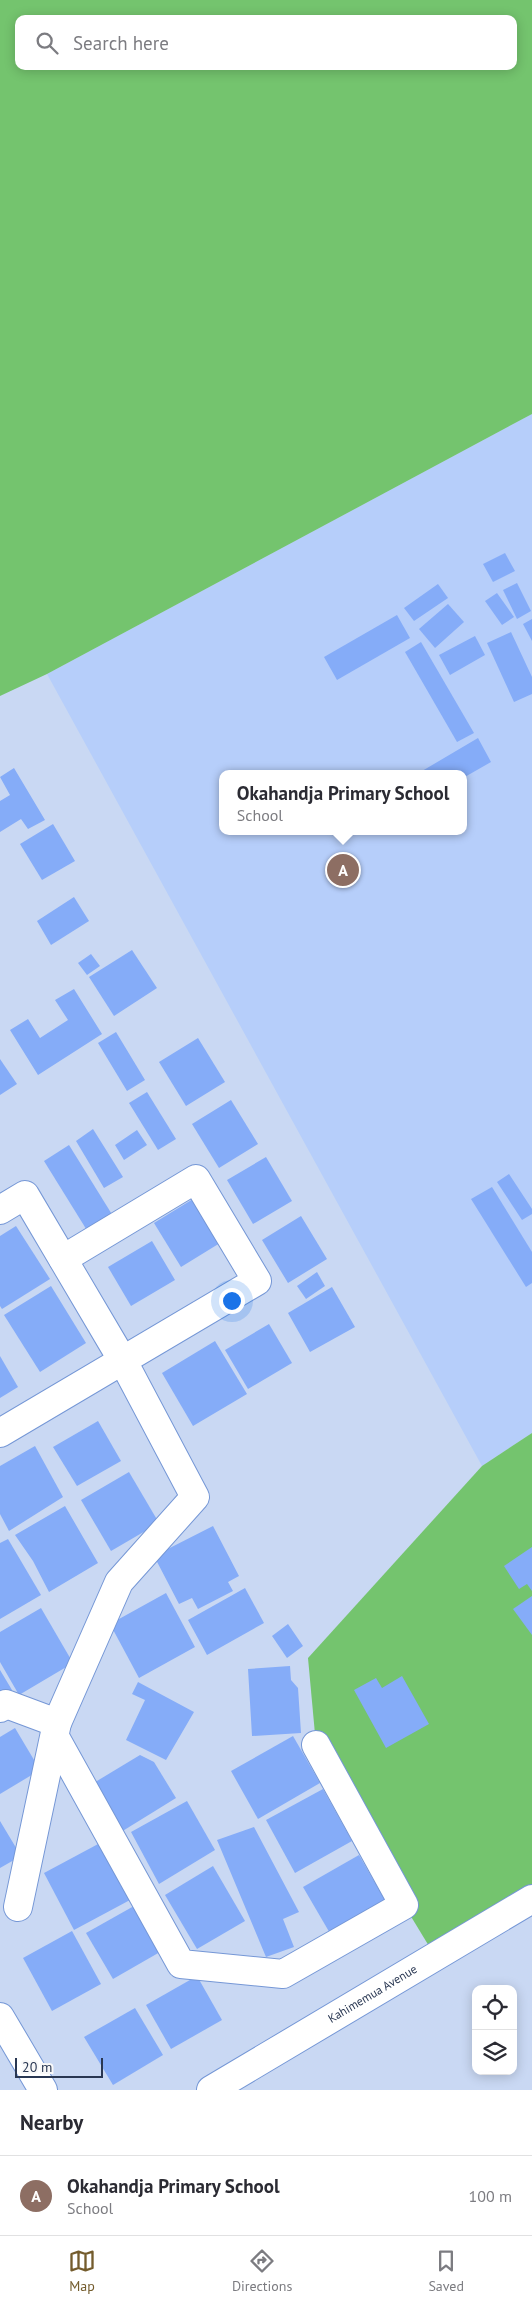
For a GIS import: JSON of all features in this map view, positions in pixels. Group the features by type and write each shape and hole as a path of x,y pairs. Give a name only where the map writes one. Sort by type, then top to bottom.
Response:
{"street":[{"path":"0,1433 257,1281 196,1179 63,1258"},
{"path":"0,1210 25,1195 123,1360 195,1497 119,1582 56,1730 18,1907"},
{"path":"0,1708 6,1704 56,1730 181,1964 283,1974 404,1905 316,1745"},
{"name":"Kahimemua Avenue","path":"211,2090 532,1898"},
{"path":"0,2016 43,2090"}],"shaded area":[{"path":"532,414 532,1433 482,1466 47,674"}],"green space":[{"path":"0,0 532,0 532,414 47,674 0,696"},
{"path":"532,1433 532,1899 435,1956 404,1905 316,1745 308,1658 482,1466"}],"building":[{"path":"505,553 515,571 493,582 483,564"},
{"path":"517,583 531,611 517,619 503,590"},
{"path":"438,584 448,598 414,621 404,608"},
{"path":"497,593 514,617 502,625 485,601"},
{"path":"448,604 464,622 435,648 419,629"},
{"path":"397,615 410,638 337,680 324,657"},
{"path":"532,619 532,641 523,624"},
{"path":"511,632 532,677 532,694 514,702 487,643"},
{"path":"475,636 485,655 450,675 439,655"},
{"path":"421,642 474,733 457,742 405,652"},
{"path":"478,738 491,762 467,776 467,770 424,770"},
{"path":"14,768 45,820 28,829 21,819 0,832 0,801 10,795 0,777"},
{"path":"53,824 75,861 42,880 20,844"},
{"path":"74,897 89,921 51,945 37,921"},
{"path":"132,950 157,988 114,1016 89,977"},
{"path":"91,954 100,966 87,975 78,963"},
{"path":"74,989 102,1034 38,1075 10,1030 28,1019 40,1038 68,1020 55,1000"},
{"path":"116,1032 145,1080 127,1091 98,1043"},
{"path":"198,1038 225,1082 186,1106 159,1062"},
{"path":"0,1059 17,1084 0,1095"},
{"path":"147,1092 176,1139 158,1150 129,1103"},
{"path":"231,1100 258,1144 219,1168 192,1124"},
{"path":"93,1129 123,1177 104,1188 76,1141"},
{"path":"137,1130 147,1145 124,1160 115,1145"},
{"path":"69,1145 113,1216 88,1232 44,1161"},
{"path":"266,1157 292,1201 253,1224 227,1180"},
{"path":"509,1174 532,1209 532,1214 522,1220 497,1182"},
{"path":"492,1187 532,1252 532,1283 526,1287 471,1199"},
{"path":"193,1199 220,1243 181,1267 154,1223"},
{"path":"301,1216 327,1259 288,1283 262,1240"},
{"path":"16,1226 50,1279 2,1309 0,1306 0,1236"},
{"path":"152,1241 175,1280 131,1306 108,1267"},
{"path":"317,1272 325,1286 306,1299 297,1286"},
{"path":"51,1286 86,1343 40,1372 4,1315"},
{"path":"332,1287 355,1327 310,1352 288,1313"},
{"path":"269,1324 292,1363 248,1389 225,1350"},
{"path":"215,1341 247,1394 193,1426 162,1373"},
{"path":"0,1356 18,1387 0,1398"},
{"path":"98,1421 121,1461 77,1486 53,1447"},
{"path":"35,1446 63,1497 9,1531 0,1514 0,1466"},
{"path":"129,1472 159,1523 111,1551 81,1500"},
{"path":"65,1506 98,1563 49,1592 33,1561 15,1535"},
{"path":"213,1526 239,1576 228,1582 233,1591 198,1609 192,1598 179,1604 154,1556"},
{"path":"8,1539 41,1595 0,1619 0,1543"},
{"path":"532,1547 532,1591 527,1584 519,1589 504,1566"},
{"path":"245,1588 264,1623 207,1655 188,1620"},
{"path":"166,1593 195,1647 139,1678 110,1624"},
{"path":"532,1596 532,1635 513,1609"},
{"path":"41,1608 73,1663 19,1695 0,1662 0,1632"},
{"path":"288,1624 303,1646 287,1658 272,1636"},
{"path":"290,1666 291,1680 298,1688 301,1733 252,1736 248,1669"},
{"path":"0,1670 12,1690 0,1697"},
{"path":"402,1676 429,1724 386,1748 354,1690 376,1678 382,1688"},
{"path":"138,1682 194,1712 166,1760 126,1740 145,1700 132,1694"},
{"path":"15,1728 40,1770 0,1794 0,1737"},
{"path":"293,1736 320,1783 258,1819 231,1771"},
{"path":"140,1755 154,1762 176,1798 121,1832 92,1784"},
{"path":"323,1789 352,1841 295,1873 266,1820"},
{"path":"187,1801 215,1850 159,1884 131,1832"},
{"path":"0,1821 21,1856 0,1868"},
{"path":"254,1827 299,1912 283,1919 294,1947 266,1957 217,1840"},
{"path":"100,1843 130,1900 74,1930 44,1873"},
{"path":"359,1855 386,1902 331,1935 303,1887"},
{"path":"213,1866 245,1921 197,1949 165,1895"},
{"path":"134,1906 160,1952 113,1979 86,1933"},
{"path":"72,1931 101,1984 52,2011 23,1958"},
{"path":"197,1976 222,2020 171,2049 146,2005"},
{"path":"135,2008 163,2055 113,2085 84,2037"}],"place":[{"name":"Okahandja Primary School","path":"343,870"}]}
